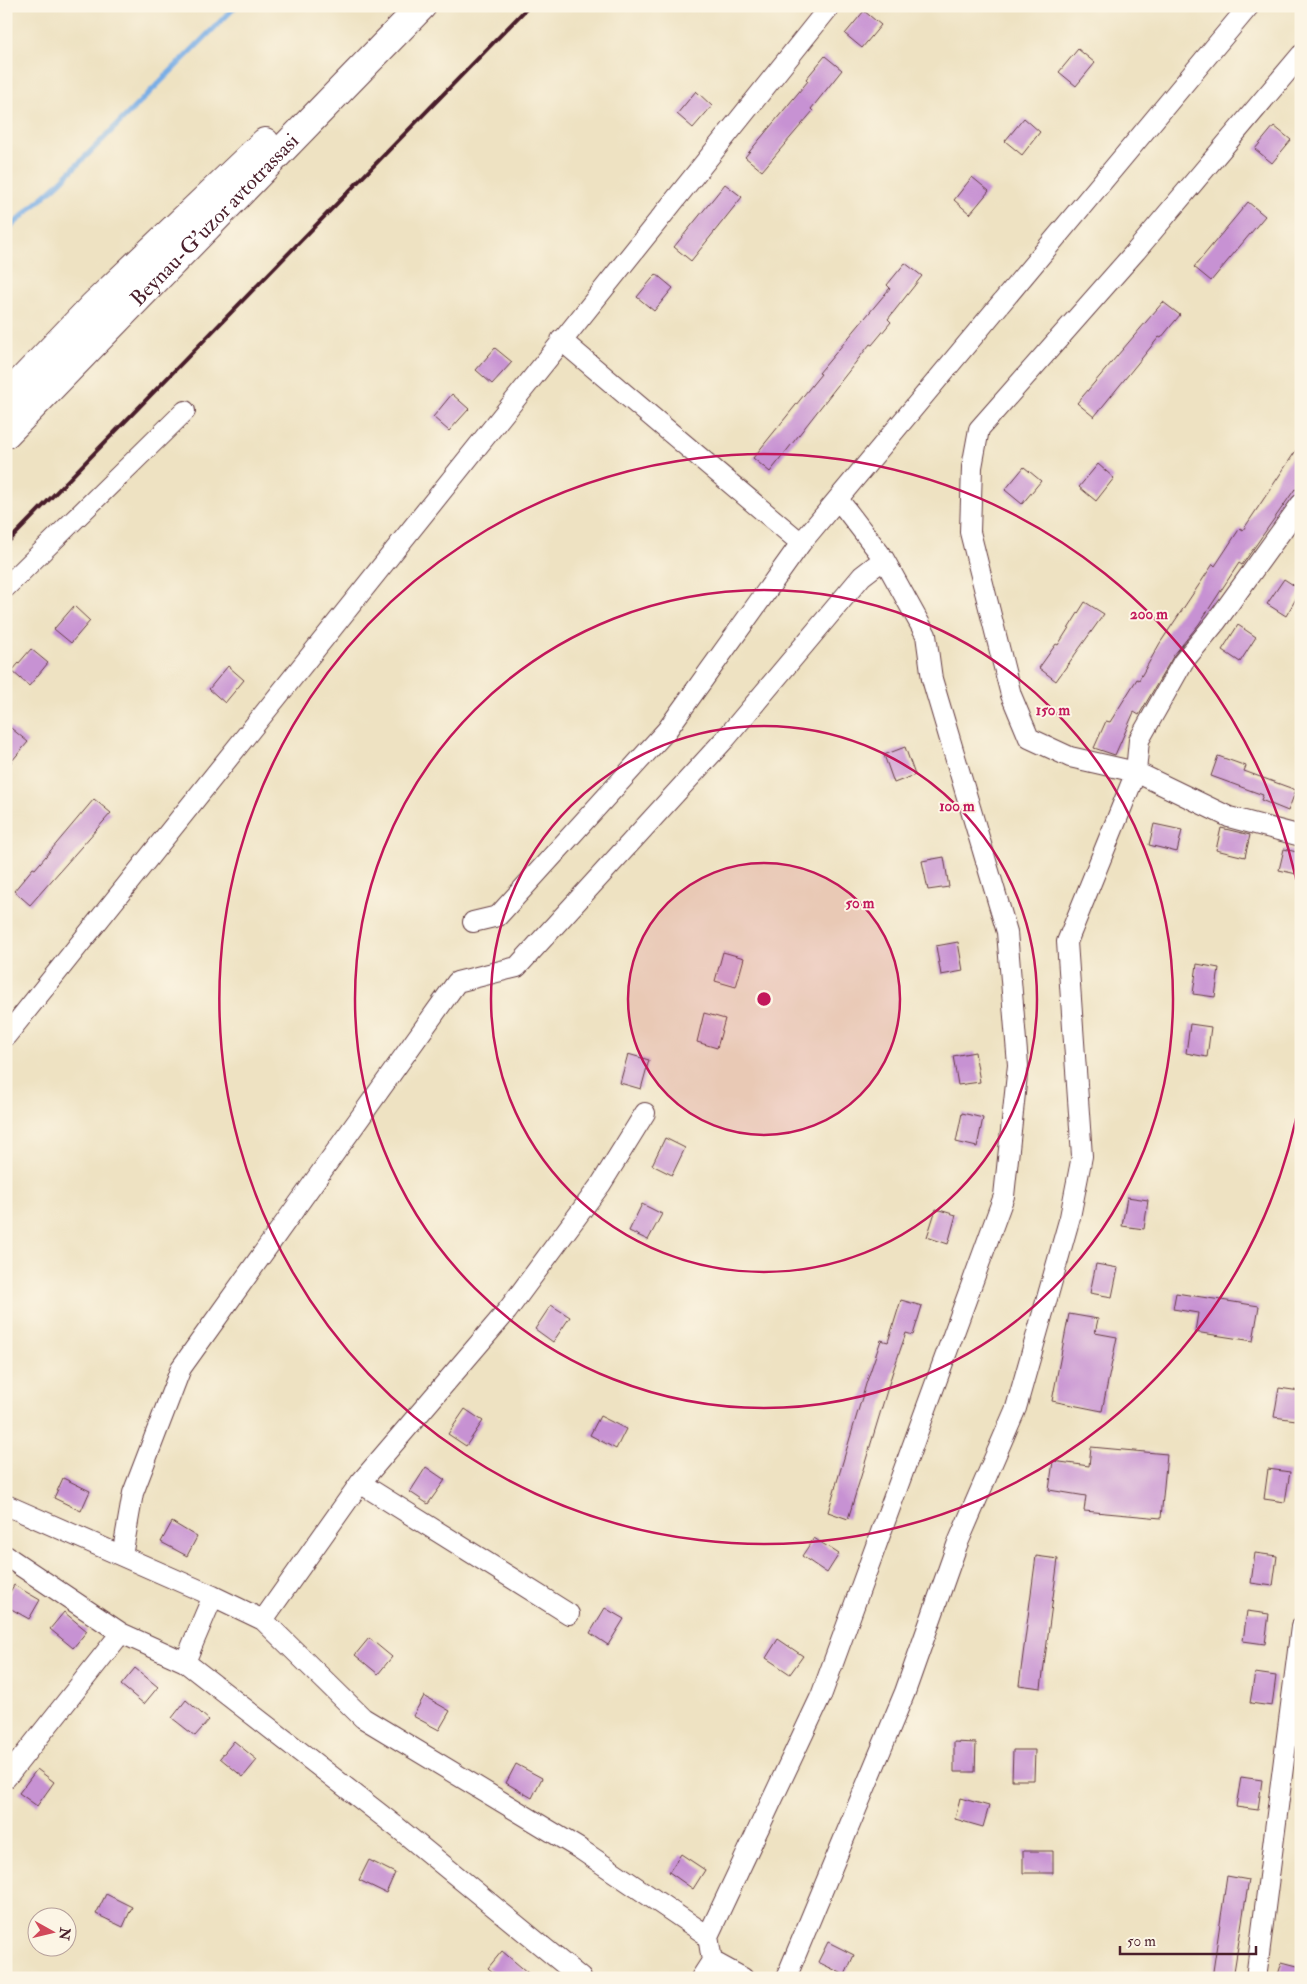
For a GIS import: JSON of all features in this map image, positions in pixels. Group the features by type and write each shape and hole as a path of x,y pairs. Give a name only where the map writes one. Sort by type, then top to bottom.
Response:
{"highway":[{"name":"Beynau-G'uzor avtotrassasi","path":"6,397 93,306 319,90 400,6"},
{"name":"Beynau-G'uzor avtotrassasi","path":"6,434 422,6"}],"street":[{"path":"6,1036 830,6"},
{"path":"473,922 498,916 667,730 802,543 1249,6"},
{"path":"1301,55 1136,251 979,429 972,467 970,532 1011,695 1029,738 1070,757 1136,772 1229,817 1301,836"},
{"path":"561,340 802,543"},
{"path":"6,587 185,411"},
{"path":"701,1978 712,1961 708,1936 821,1696 1004,1196 1018,1065 1007,932 932,679 926,635 884,558 838,500"},
{"path":"786,1978 905,1692 956,1545 1016,1408 1070,1217 1082,1156 1067,942 1136,772 1139,740 1183,662 1216,622 1301,504"},
{"path":"122,1556 133,1493 181,1368 457,982 517,967 726,738 862,576 884,558"},
{"path":"263,1620 360,1483 507,1311 601,1184 645,1113"},
{"path":"360,1483 569,1614"},
{"path":"6,1505 263,1620 363,1718 580,1849 708,1936"},
{"path":"6,1556 121,1634 184,1662 398,1828 581,1978"},
{"path":"184,1662 213,1596"},
{"path":"1256,1978 1301,1628"},
{"path":"6,1778 121,1634"},
{"path":"712,1961 743,1978"}],"building":[{"path":"864,11 881,25 862,48 845,34"},
{"path":"1078,49 1095,63 1076,86 1059,72"},
{"path":"825,56 842,70 811,109 813,111 762,171 745,157 808,81 806,79"},
{"path":"696,91 712,106 693,128 677,114"},
{"path":"1024,118 1040,132 1022,155 1005,141"},
{"path":"1274,126 1291,140 1272,163 1255,149"},
{"path":"972,177 989,191 970,214 954,200"},
{"path":"725,184 742,197 691,261 674,247"},
{"path":"1248,202 1265,216 1211,281 1194,267"},
{"path":"905,263 922,276 888,319 891,322 872,345 870,344 770,472 753,458 821,374 819,373 890,288 887,285"},
{"path":"656,274 673,288 654,311 637,297"},
{"path":"1163,302 1180,315 1161,338 1159,337 1094,417 1077,403"},
{"path":"495,348 512,362 492,384 476,370"},
{"path":"452,394 469,409 449,431 433,417"},
{"path":"1301,443 1301,492 1295,489 1242,565 1239,563 1199,624 1174,655 1139,715 1134,712 1115,755 1094,748 1106,721 1110,722 1213,564 1215,566 1240,528 1243,530"},
{"path":"1098,464 1114,478 1096,501 1079,487"},
{"path":"1024,467 1041,481 1022,504 1005,490"},
{"path":"1284,579 1301,590 1286,616 1267,604"},
{"path":"1085,602 1104,614 1056,681 1039,668 1056,644 1058,645"},
{"path":"74,606 90,621 71,643 54,629"},
{"path":"1238,625 1256,637 1240,662 1222,650"},
{"path":"31,649 48,663 29,686 12,671"},
{"path":"228,666 244,680 225,703 209,689"},
{"path":"6,724 28,742 6,768"},
{"path":"905,747 915,775 894,783 884,755"},
{"path":"1218,756 1246,766 1244,771 1296,790 1288,811 1261,800 1263,795 1211,776"},
{"path":"94,799 111,813 30,905 14,891"},
{"path":"1154,824 1182,830 1177,852 1149,845"},
{"path":"1221,828 1250,835 1245,857 1216,850"},
{"path":"1284,849 1301,853 1301,875 1279,870"},
{"path":"944,857 949,887 928,890 922,861"},
{"path":"958,942 963,971 941,975 936,946"},
{"path":"723,952 744,958 736,987 715,981"},
{"path":"1197,964 1219,968 1215,997 1193,994"},
{"path":"704,1013 725,1019 717,1048 697,1042"},
{"path":"1190,1024 1211,1027 1207,1057 1186,1053"},
{"path":"975,1052 980,1082 958,1085 953,1056"},
{"path":"628,1054 649,1060 641,1089 620,1083"},
{"path":"962,1113 983,1118 977,1147 956,1142"},
{"path":"665,1138 685,1148 672,1175 652,1165"},
{"path":"1127,1197 1148,1200 1144,1229 1122,1226"},
{"path":"642,1204 662,1214 648,1240 629,1231"},
{"path":"936,1209 956,1215 948,1244 927,1237"},
{"path":"1096,1264 1118,1268 1112,1297 1090,1293"},
{"path":"1176,1293 1259,1306 1253,1341 1195,1332 1198,1313 1173,1309"},
{"path":"901,1300 922,1306 913,1335 906,1333 848,1519 828,1512 881,1340 888,1342"},
{"path":"551,1305 570,1317 553,1342 535,1329"},
{"path":"1069,1314 1098,1319 1095,1333 1117,1337 1102,1411 1052,1401"},
{"path":"1279,1388 1300,1391 1296,1420 1274,1417"},
{"path":"465,1409 483,1421 466,1446 448,1434"},
{"path":"600,1416 626,1429 616,1449 590,1435"},
{"path":"1091,1447 1167,1454 1161,1518 1084,1511 1086,1496 1049,1490 1053,1461 1089,1466"},
{"path":"426,1467 445,1480 428,1504 410,1492"},
{"path":"1268,1469 1290,1472 1285,1502 1264,1499"},
{"path":"63,1478 90,1491 81,1511 54,1498"},
{"path":"172,1522 197,1537 187,1556 161,1542"},
{"path":"814,1538 839,1554 827,1573 802,1556"},
{"path":"1255,1553 1277,1556 1273,1586 1251,1583"},
{"path":"1036,1556 1058,1559 1041,1688 1019,1685"},
{"path":"14,1585 40,1600 29,1619 6,1606 6,1599"},
{"path":"605,1608 624,1619 608,1645 590,1633"},
{"path":"1247,1611 1269,1614 1265,1644 1243,1641"},
{"path":"64,1612 87,1631 73,1648 50,1629"},
{"path":"369,1638 392,1657 378,1674 355,1655"},
{"path":"778,1639 803,1656 790,1674 766,1658"},
{"path":"135,1668 158,1687 144,1704 121,1685"},
{"path":"1255,1673 1276,1676 1272,1706 1250,1703"},
{"path":"424,1696 450,1711 439,1730 413,1716"},
{"path":"186,1700 209,1720 195,1736 172,1718"},
{"path":"234,1741 257,1760 243,1777 220,1758"},
{"path":"954,1742 976,1743 975,1772 954,1772"},
{"path":"1013,1750 1035,1750 1034,1780 1012,1780"},
{"path":"516,1764 542,1778 532,1798 506,1783"},
{"path":"37,1769 54,1782 37,1806 19,1793"},
{"path":"1241,1777 1262,1780 1258,1810 1236,1807"},
{"path":"960,1798 989,1806 983,1827 955,1819"},
{"path":"1023,1851 1053,1851 1053,1873 1023,1873"},
{"path":"681,1854 705,1870 693,1889 669,1872"},
{"path":"369,1860 395,1873 386,1893 359,1880"},
{"path":"1227,1876 1249,1880 1233,1978 1212,1978"},
{"path":"106,1894 132,1907 123,1927 96,1914"},
{"path":"828,1942 854,1955 845,1975 818,1962"},
{"path":"502,1951 534,1978 500,1978 488,1968"},
{"path":"1282,1962 1301,1967 1301,1978 1277,1978"}],"waterway":[{"path":"6,231 59,183 236,6"}],"railway":[{"path":"6,544 529,6"}]}
